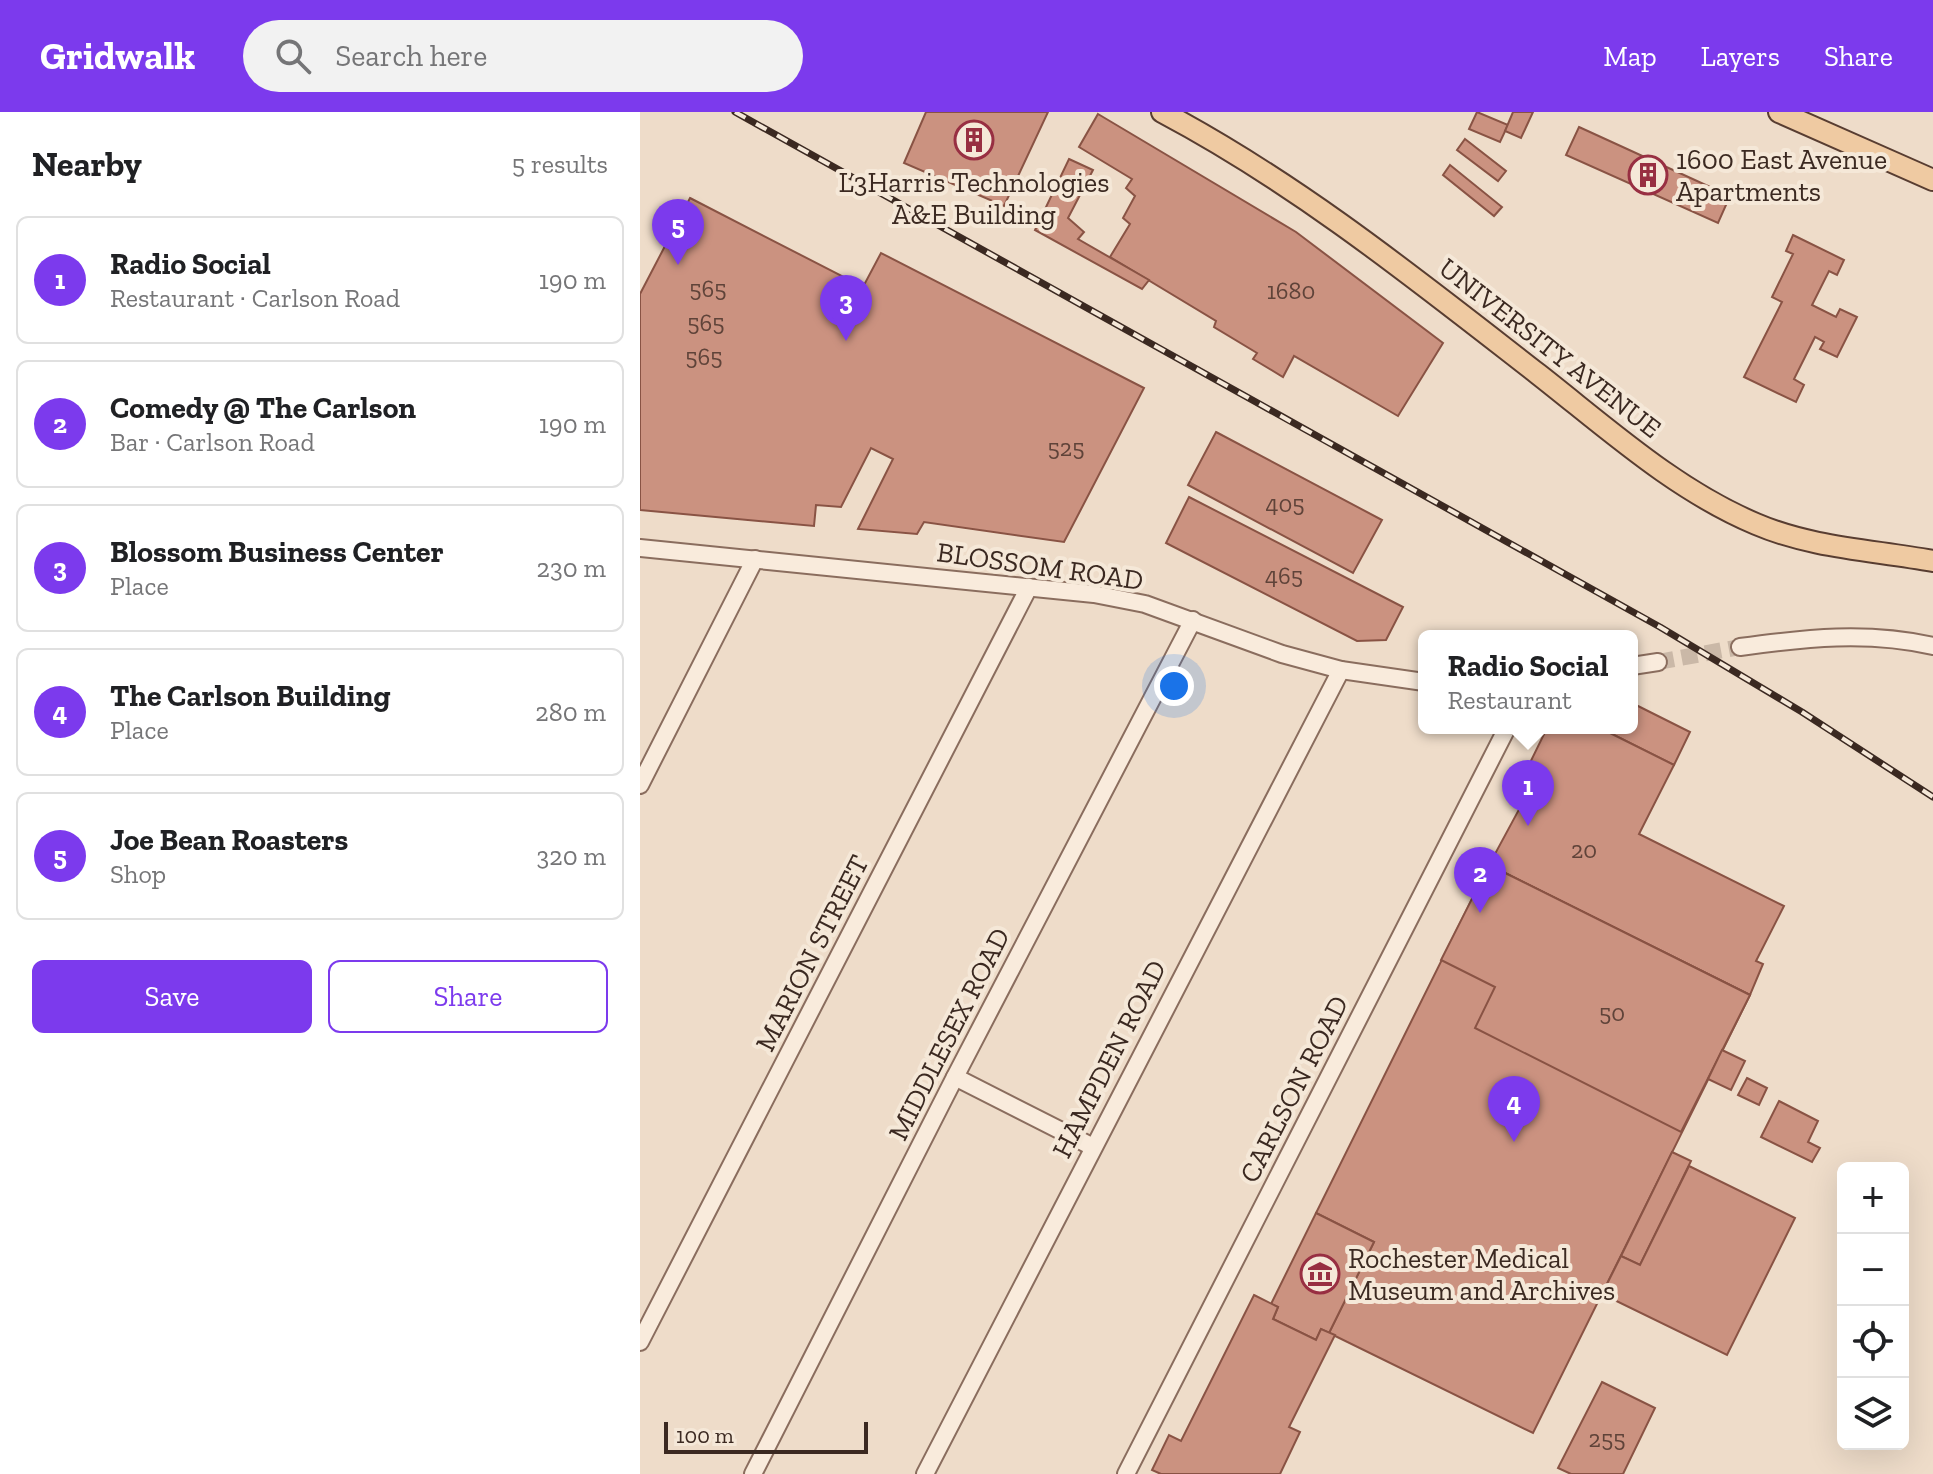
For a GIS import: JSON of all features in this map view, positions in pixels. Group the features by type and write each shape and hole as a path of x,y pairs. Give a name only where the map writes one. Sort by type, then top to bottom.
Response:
{"main road":[{"name":"UNIVERSITY AVENUE","path":"1162,112 1224,146 1341,223 1660,469 1727,510 1791,537 1933,561"},
{"path":"1779,112 1933,180"}],"street":[{"name":"BLOSSOM ROAD","path":"640,548 1094,594 1145,604 1282,654 1341,670 1418,681"},
{"path":"640,785 755,559"},
{"name":"MARION STREET","path":"640,1342 1029,587"},
{"name":"MIDDLESEX ROAD","path":"753,1474 1193,620"},
{"path":"1740,647 1835,635 1873,636 1933,646"},
{"path":"1638,665 1658,662"},
{"name":"HAMPDEN ROAD","path":"925,1474 1341,670"},
{"name":"CARLSON ROAD","path":"1126,1474 1504,734"},
{"path":"955,1077 1093,1147"}],"building":[{"name":"L3Harris Technologies A&E Building","path":"926,112 1048,112 1004,206 904,163"},
{"path":"1477,112 1508,125 1500,142 1469,129"},
{"path":"1513,112 1533,112 1521,138 1505,131"},
{"path":"1098,114 1296,232 1443,343 1398,416 1294,356 1283,377 1253,359 1257,353 1214,327 1216,321 1110,257 1130,224 1123,218 1135,196 1126,188 1132,179 1079,147"},
{"name":"1600 East Avenue Apartments","path":"1579,127 1730,196 1718,223 1566,155"},
{"path":"1465,139 1506,171 1498,181 1457,150"},
{"path":"1069,159 1093,170 1068,218 1084,232 1078,239 1149,280 1142,289 1035,230"},
{"path":"1450,165 1502,207 1494,216 1443,175"},
{"path":"690,198 863,287 881,253 1144,388 1064,542 924,522 917,534 858,529 893,459 871,448 841,507 816,505 814,526 640,510 640,294"},
{"path":"1793,235 1844,260 1837,275 1829,271 1812,305 1836,317 1840,309 1857,317 1837,357 1820,349 1824,342 1815,337 1794,379 1804,385 1796,402 1744,377 1782,302 1772,297 1793,254 1786,251"},
{"path":"1216,432 1382,520 1353,573 1188,485"},
{"path":"1189,497 1403,607 1386,640 1357,641 1166,543"},
{"path":"1638,706 1690,732 1674,765 1612,734 1638,734"},
{"path":"1544,734 1612,734 1674,765 1639,834 1784,906 1756,961 1763,964 1750,995 1489,865 1536,778 1525,773"},
{"path":"1489,865 1750,995 1533,1433 1329,1333 1374,1242 1316,1213"},
{"path":"1489,865 1750,995 1681,1132 1475,1028 1495,987 1441,960"},
{"path":"1722,1050 1745,1061 1731,1090 1708,1079"},
{"path":"1747,1078 1767,1088 1759,1105 1738,1095"},
{"path":"1779,1101 1818,1121 1808,1142 1820,1148 1812,1162 1761,1137"},
{"path":"1672,1152 1691,1161 1640,1265 1621,1256"},
{"path":"1689,1166 1795,1218 1727,1355 1602,1294 1621,1256 1640,1265"},
{"path":"1316,1213 1374,1242 1329,1333 1321,1329 1316,1340 1273,1319 1278,1307 1271,1304"},
{"path":"1254,1295 1278,1307 1273,1319 1316,1340 1321,1329 1335,1335 1289,1427 1300,1432 1280,1474 1161,1474 1152,1470 1169,1435 1181,1441"},
{"path":"1602,1382 1655,1408 1623,1474 1571,1474 1558,1468"}],"tunnel":[{"path":"1658,662 1740,647"}],"railway":[{"path":"735,112 1660,627 1802,712 1933,797"}],"place":[{"name":"L3Harris Technologies A&E Building","path":"974,140"},
{"name":"1600 East Avenue Apartments","path":"1648,175"},
{"name":"Joe Bean Roasters","path":"678,265"},
{"name":"Blossom Business Center","path":"846,341"},
{"name":"Radio Social","path":"1528,826"},
{"name":"Comedy @ The Carlson","path":"1480,913"},
{"name":"The Carlson Building","path":"1514,1142"},
{"name":"Rochester Medical Museum and Archives","path":"1320,1274"}]}
